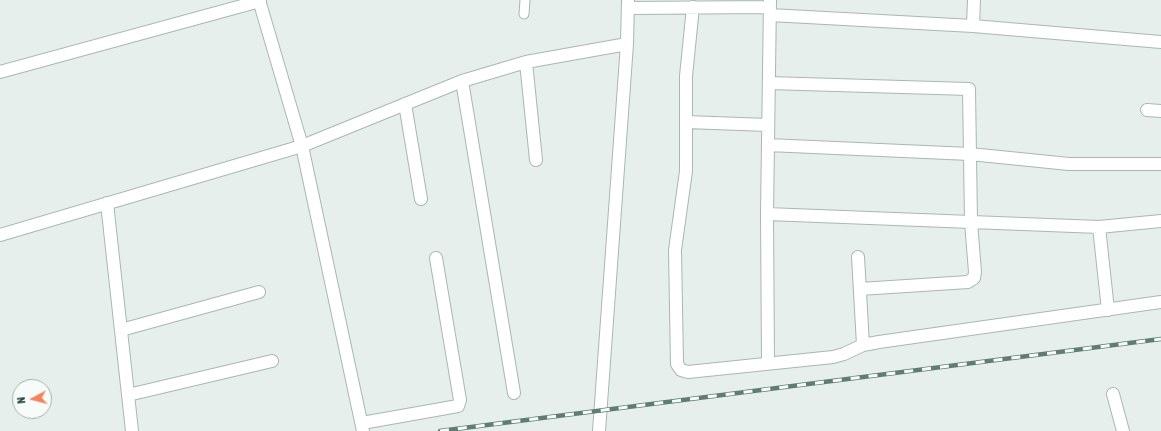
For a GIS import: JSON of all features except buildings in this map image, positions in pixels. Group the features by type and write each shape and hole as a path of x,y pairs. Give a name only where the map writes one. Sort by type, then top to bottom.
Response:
{"street":[{"path":"973,26 974,0"},
{"path":"0,72 259,1 302,146 362,427 458,406 460,400 436,258"},
{"path":"599,431 627,44 628,4 693,8 770,7 1161,42"},
{"path":"768,363 767,214 770,7"},
{"path":"693,8 686,76 686,171 675,250 677,364 681,370 688,372 832,357 844,354 863,345 1161,302"},
{"path":"0,235 302,146 462,81 526,62 627,44"},
{"path":"526,62 536,160"},
{"path":"462,81 514,393"},
{"path":"769,82 969,89 970,222 975,272 974,278 968,282 860,289"},
{"path":"404,104 421,199"},
{"path":"1147,110 1161,111"},
{"path":"686,122 768,125"},
{"path":"768,145 970,154 1070,164 1161,164"},
{"path":"107,203 132,431"},
{"path":"767,214 1098,227 1161,221"},
{"path":"1098,227 1108,310"},
{"path":"858,258 863,345"},
{"path":"121,330 259,292"},
{"path":"128,395 272,361"},
{"path":"1113,394 1123,431"}],"lane":[{"path":"524,14 525,0"}],"railway":[{"path":"440,431 1161,339"}]}
